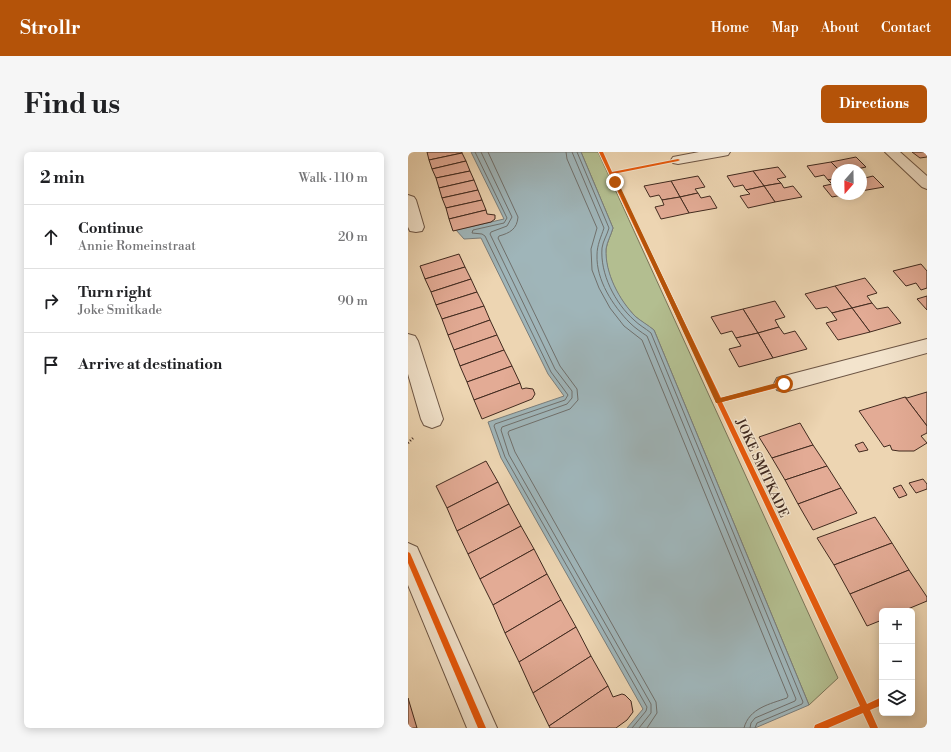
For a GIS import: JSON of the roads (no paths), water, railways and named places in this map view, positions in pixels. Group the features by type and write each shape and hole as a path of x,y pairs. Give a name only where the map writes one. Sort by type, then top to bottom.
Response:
{"street":[{"path":"678,160 723,152"},
{"path":"892,152 927,184"},
{"path":"408,200 416,227"},
{"path":"408,341 432,419"},
{"path":"784,384 927,346"},
{"path":"408,555 482,728"}],"water":[{"path":"471,152 581,152 613,228 607,244 606,258 614,286 624,303 636,317 654,330 809,705 755,728 627,728 643,709 501,458 488,422 564,396 548,374 481,238 464,239 456,230 504,219"}]}
